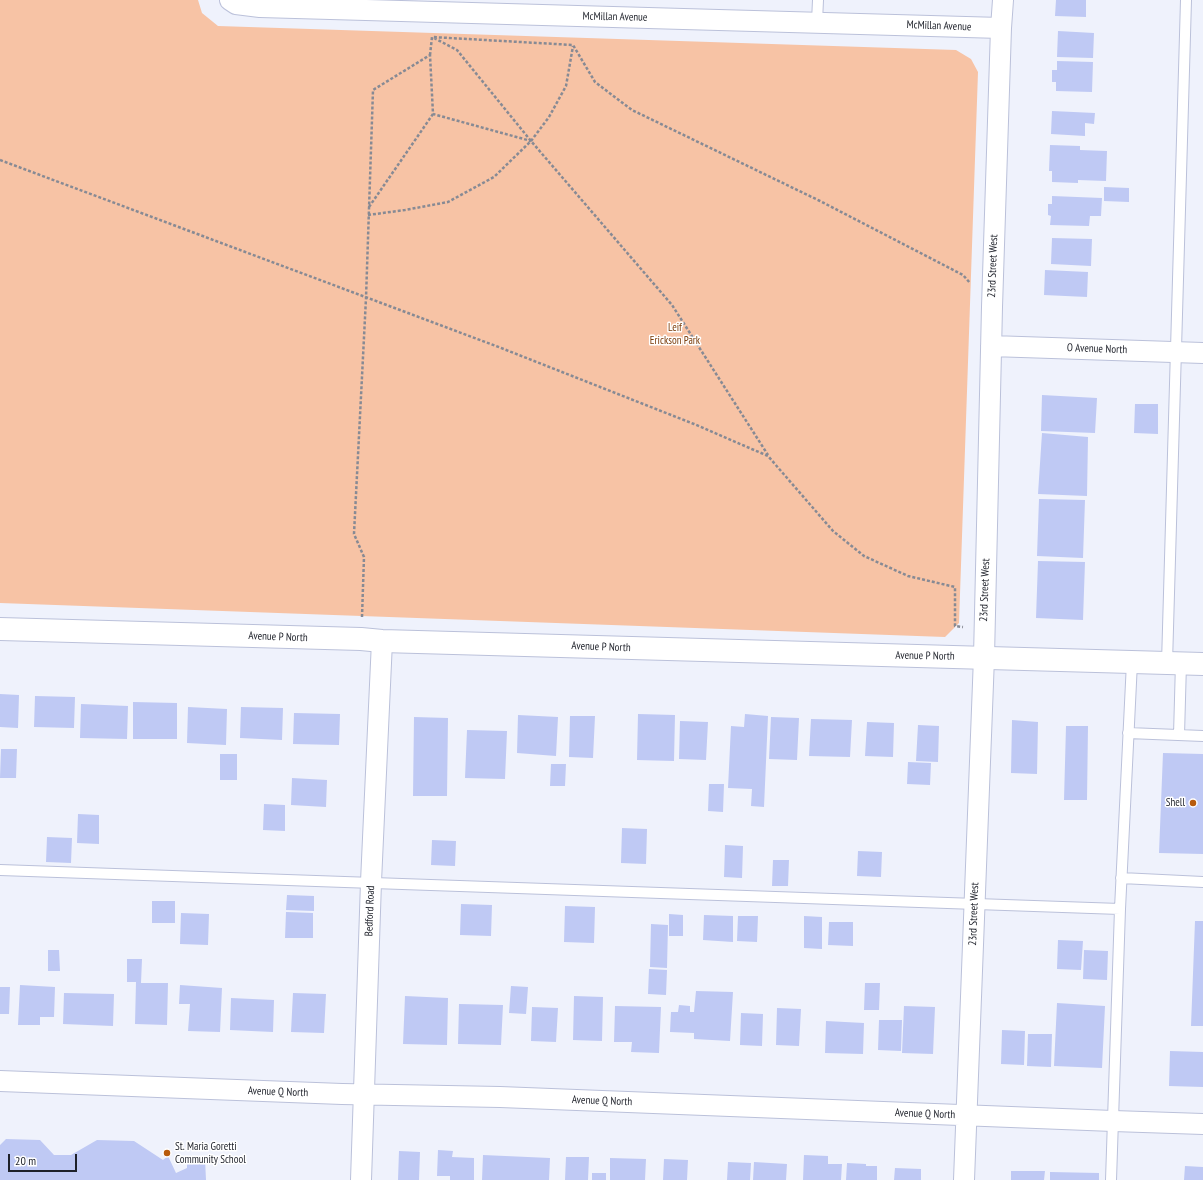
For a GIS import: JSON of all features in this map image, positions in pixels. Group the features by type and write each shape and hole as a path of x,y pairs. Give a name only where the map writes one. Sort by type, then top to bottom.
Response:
{"main road":[{"name":"Avenue P North","path":"0,629 1203,664"}],"street":[{"name":"McMillan Avenue","path":"230,0 236,4 260,7 400,5 434,12 1001,28"},
{"name":"23rd Street West","path":"964,1180 984,657 992,307 1003,0"},
{"name":"O Avenue North","path":"991,346 1203,353"},
{"name":"Bedford Road","path":"361,1180 371,882 371,640"},
{"name":"Avenue Q North","path":"0,1081 365,1095 500,1097 1203,1124"}],"lane":[{"path":"817,22 818,0"},
{"path":"1178,735 1174,663 1175,352 1186,0"},
{"path":"1110,1180 1121,878 1132,662"},
{"path":"1128,733 1203,736"},
{"path":"0,870 1120,909"},
{"path":"1121,878 1203,882"}],"path":[{"path":"368,208 433,114 430,55 434,12"},
{"path":"432,37 573,46"},
{"path":"432,37 457,50 531,141 672,305 768,456 833,530 864,556 908,576 956,587 955,626 984,629"},
{"path":"573,46 595,82 632,110 820,201 963,275 992,307"},
{"path":"368,215 448,202 494,177 531,141 549,117 566,86 573,46"},
{"path":"371,640 364,557 354,534 366,298 373,90 430,55"},
{"path":"433,114 531,141"},
{"path":"0,160 503,348 694,424 768,456"}],"green space":[{"name":"Leif Erickson Park","path":"0,0 198,0 202,13 218,26 956,50 971,59 978,72 959,623 945,637 0,603"}],"building":[{"path":"1056,0 1086,0 1086,17 1055,16"},
{"path":"1058,31 1094,33 1093,58 1057,57"},
{"path":"1057,61 1093,62 1092,92 1056,91 1056,82 1052,82 1052,70 1057,70"},
{"path":"1052,111 1095,113 1094,124 1085,123 1085,136 1051,134"},
{"path":"1050,145 1080,146 1080,150 1107,151 1106,181 1078,180 1078,183 1052,182 1052,171 1049,171"},
{"path":"1104,187 1129,188 1129,202 1104,201"},
{"path":"1052,196 1102,198 1101,216 1090,216 1089,226 1050,225 1051,216 1048,215 1048,204 1052,204"},
{"path":"1052,238 1092,239 1091,266 1051,264"},
{"path":"1045,270 1088,272 1087,297 1044,295"},
{"path":"1042,395 1097,398 1095,433 1041,431"},
{"path":"1135,404 1158,404 1158,434 1134,433"},
{"path":"1042,433 1088,437 1087,496 1038,494"},
{"path":"1039,499 1085,500 1083,558 1037,556"},
{"path":"1038,561 1085,562 1083,620 1036,618"},
{"path":"0,694 19,695 18,728 0,727"},
{"path":"35,696 75,697 74,728 34,727"},
{"path":"133,702 177,703 177,739 133,739"},
{"path":"81,704 128,706 127,739 80,738"},
{"path":"188,707 227,709 226,745 187,743"},
{"path":"241,707 283,708 282,740 240,738"},
{"path":"294,713 340,714 339,745 293,744"},
{"path":"638,714 675,715 674,761 637,760"},
{"path":"745,714 768,716 764,807 751,806 752,789 728,788 731,726 744,727"},
{"path":"518,715 558,717 556,756 517,753"},
{"path":"570,716 595,716 593,758 569,757"},
{"path":"414,717 448,718 447,796 413,796"},
{"path":"771,717 799,718 797,760 769,759"},
{"path":"811,719 852,720 850,757 809,756"},
{"path":"1012,720 1038,722 1037,774 1011,773"},
{"path":"680,721 708,722 706,760 679,759"},
{"path":"867,722 894,723 893,757 865,756"},
{"path":"918,725 939,726 938,762 916,761"},
{"path":"1066,726 1088,726 1087,800 1064,800"},
{"path":"467,730 507,731 505,779 465,778"},
{"path":"1,749 17,749 16,778 0,778"},
{"path":"1163,753 1203,754 1203,854 1159,853"},
{"path":"220,754 237,754 237,780 220,780"},
{"path":"908,762 931,763 930,785 907,784"},
{"path":"551,764 566,764 565,786 550,786"},
{"path":"292,778 327,780 326,807 291,805"},
{"path":"709,784 724,784 723,812 708,811"},
{"path":"264,804 285,805 285,831 263,830"},
{"path":"78,814 99,815 99,844 77,843"},
{"path":"622,828 647,829 646,864 621,863"},
{"path":"47,837 72,838 71,863 46,862"},
{"path":"432,840 456,841 455,866 431,865"},
{"path":"725,845 743,846 742,878 724,877"},
{"path":"858,851 882,852 881,877 857,876"},
{"path":"773,860 789,860 788,886 772,886"},
{"path":"287,895 314,896 314,911 286,910"},
{"path":"152,901 175,901 175,923 152,923"},
{"path":"461,904 492,905 491,936 460,935"},
{"path":"565,906 595,907 594,943 564,942"},
{"path":"286,912 313,913 313,938 285,938"},
{"path":"181,913 209,914 208,945 180,944"},
{"path":"669,914 683,915 683,936 669,936"},
{"path":"704,915 733,916 733,942 703,940"},
{"path":"738,916 758,916 757,942 737,941"},
{"path":"804,916 822,917 822,949 804,948"},
{"path":"1195,921 1203,921 1203,1026 1191,1026"},
{"path":"829,922 853,922 853,946 828,945"},
{"path":"651,924 668,925 667,968 650,967"},
{"path":"1058,940 1083,941 1081,970 1057,969"},
{"path":"48,950 59,950 60,971 48,971"},
{"path":"1084,950 1108,951 1107,980 1083,979"},
{"path":"127,959 142,959 141,983 168,983 167,1025 135,1024 136,982 127,982"},
{"path":"649,969 667,970 666,995 648,994"},
{"path":"865,983 880,983 879,1010 864,1010"},
{"path":"20,985 55,987 54,1017 40,1017 40,1025 18,1025"},
{"path":"180,985 222,988 220,1032 188,1031 190,1004 179,1004"},
{"path":"511,986 528,987 526,1014 509,1013"},
{"path":"0,987 10,987 9,1014 0,1014"},
{"path":"696,991 733,992 730,1041 694,1039 694,1033 670,1032 671,1012 678,1012 679,1005 690,1006 690,1012 694,1012"},
{"path":"64,993 114,994 113,1026 63,1024"},
{"path":"293,993 326,994 324,1033 291,1032"},
{"path":"405,996 448,998 447,1045 403,1044"},
{"path":"574,996 603,997 602,1041 573,1040"},
{"path":"231,998 274,1000 273,1032 230,1030"},
{"path":"1057,1003 1105,1006 1102,1068 1054,1066"},
{"path":"459,1004 503,1005 501,1045 458,1044"},
{"path":"615,1006 661,1007 659,1053 631,1052 632,1042 614,1042"},
{"path":"904,1006 935,1007 933,1054 902,1053"},
{"path":"532,1007 558,1008 556,1042 531,1041"},
{"path":"777,1008 801,1009 799,1046 776,1045"},
{"path":"741,1013 763,1014 762,1046 740,1045"},
{"path":"879,1020 902,1020 901,1051 878,1050"},
{"path":"826,1021 864,1023 863,1054 825,1053"},
{"path":"1002,1030 1025,1031 1024,1065 1001,1064"},
{"path":"1028,1034 1052,1034 1051,1067 1027,1066"},
{"path":"1170,1051 1203,1052 1203,1087 1169,1086"},
{"path":"6,1139 40,1140 54,1155 71,1155 97,1140 134,1141 163,1160 168,1156 176,1173 187,1168 187,1160 205,1159 206,1180 0,1180 0,1145"},
{"path":"438,1150 453,1151 452,1157 474,1158 474,1180 450,1180 450,1176 437,1176"},
{"path":"399,1151 420,1152 419,1180 398,1180"},
{"path":"483,1155 550,1158 549,1180 482,1180"},
{"path":"804,1155 828,1156 828,1164 842,1164 841,1180 803,1180"},
{"path":"566,1157 589,1157 588,1180 565,1180"},
{"path":"610,1158 646,1159 645,1180 610,1180"},
{"path":"664,1159 688,1160 687,1180 663,1180"},
{"path":"728,1162 751,1163 750,1180 727,1180"},
{"path":"754,1162 787,1164 786,1180 753,1180"},
{"path":"847,1163 877,1166 877,1180 846,1180"},
{"path":"1185,1166 1203,1167 1203,1180 1184,1180"},
{"path":"895,1168 921,1169 921,1180 894,1180"},
{"path":"1011,1171 1045,1171 1044,1180 1011,1180"},
{"path":"1050,1172 1099,1173 1099,1180 1050,1180"},
{"path":"592,1173 606,1173 606,1180 592,1180"}],"place":[{"name":"Shell","path":"1193,803"},
{"name":"St. Maria Goretti Community School","path":"167,1153"}]}
